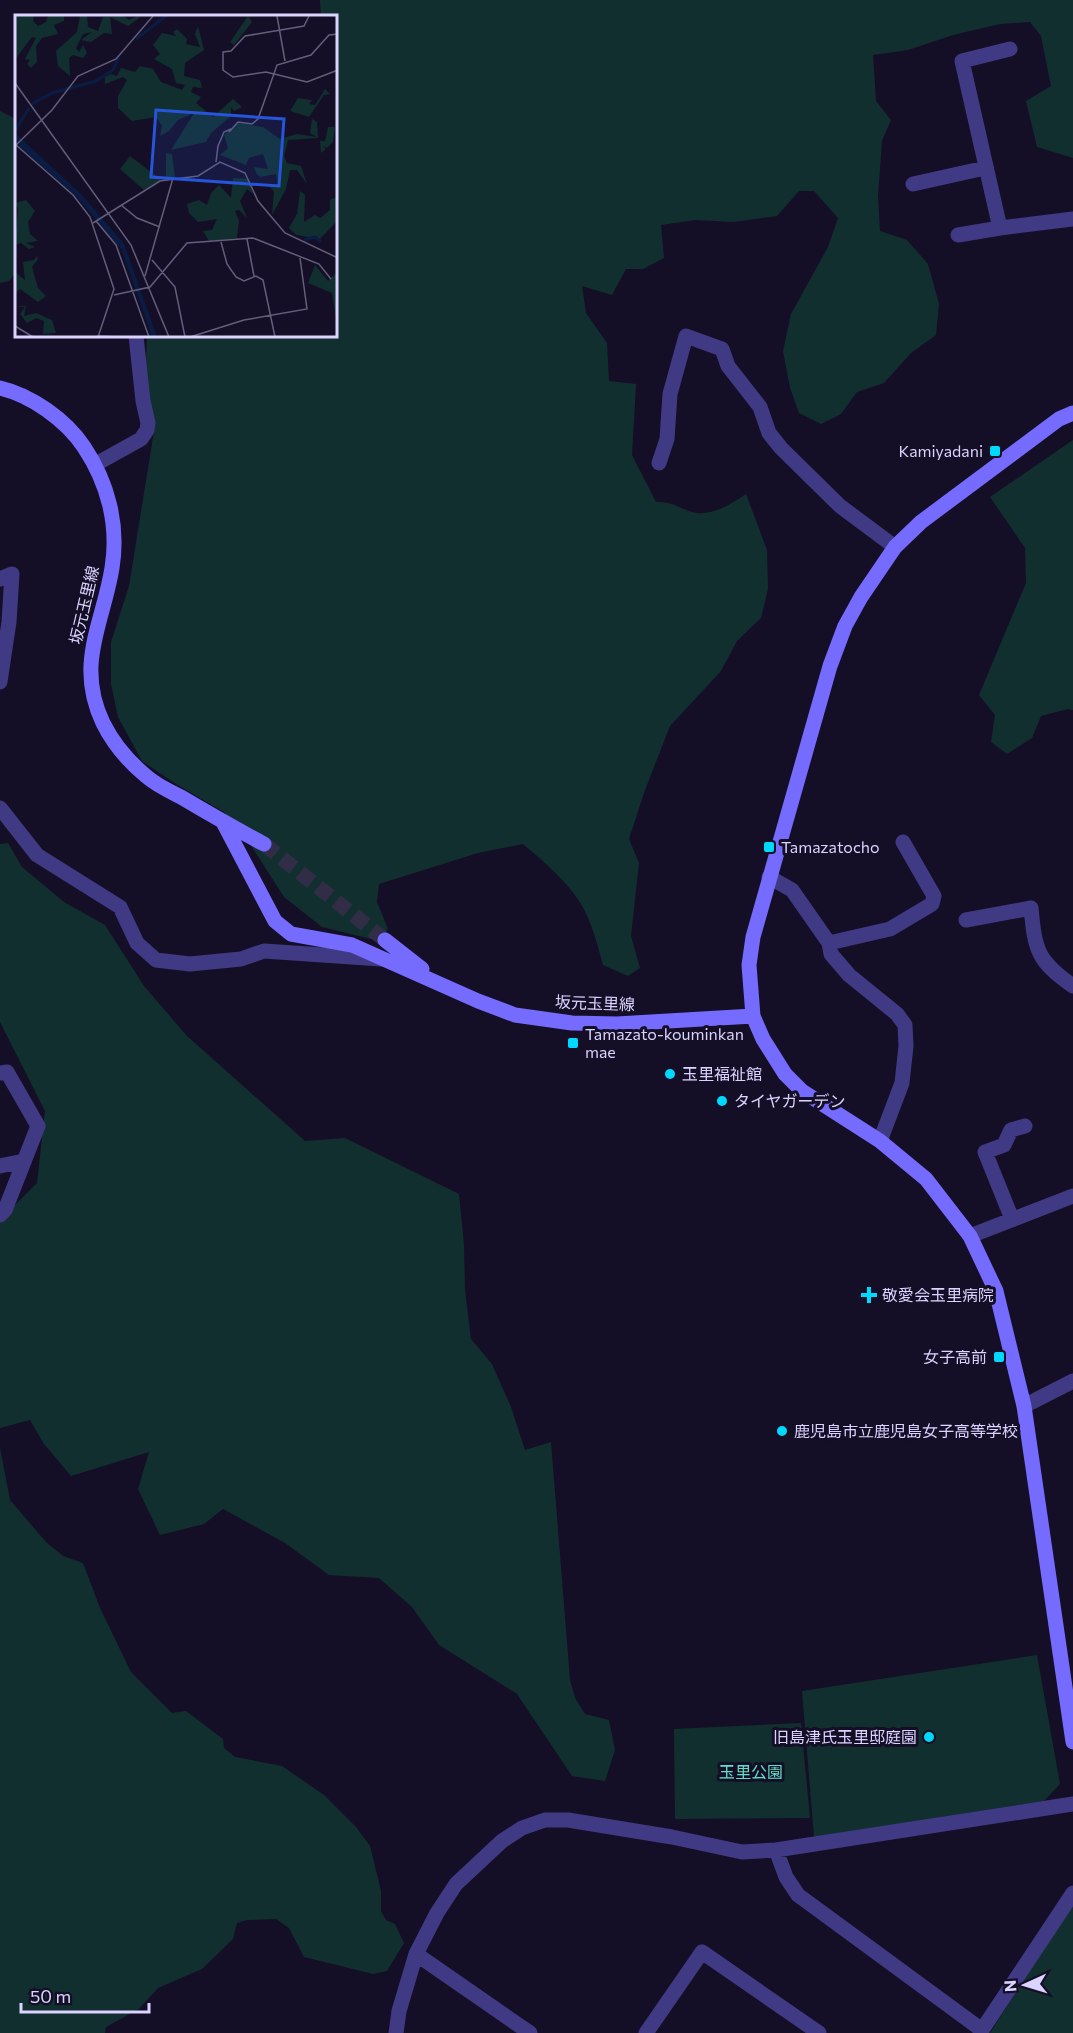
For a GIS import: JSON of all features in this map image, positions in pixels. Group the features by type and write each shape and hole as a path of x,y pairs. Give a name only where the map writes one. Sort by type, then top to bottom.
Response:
{"street":[{"path":"1000,228 962,61 1010,49"},
{"path":"913,184 985,168"},
{"path":"958,235 1073,219"},
{"path":"659,462 668,439 670,394 686,336 722,349 728,366 760,407 769,434 781,448 840,506 895,547"},
{"path":"96,464 141,439 147,430 148,423 143,401 136,338"},
{"name":"坂元玉里線","path":"0,388 35,403 58,417 77,436 96,464 110,502 114,550 91,653 92,678 102,722 113,741 147,778 264,844"},
{"path":"1073,412 1059,419 921,522 895,547 861,597 845,626 830,666 769,877 748,965 753,1016 763,1039 785,1074 802,1091 880,1141 926,1179 970,1236 996,1291 1024,1406 1069,1681 1073,1742"},
{"path":"0,579 12,574 9,622 0,682"},
{"path":"0,808 37,855 120,907 137,943 156,960 190,964 241,959 264,951 387,960"},
{"name":"坂元玉里線","path":"223,822 275,921 291,934 352,945 507,1013 572,1023 617,1024 753,1016"},
{"path":"829,943 890,929 932,904 934,896 903,842"},
{"path":"769,877 792,890 829,943 831,954 849,975 897,1014 905,1025 906,1046 902,1083 880,1141"},
{"path":"966,920 1031,908 1034,935 1040,956 1059,976 1073,986"},
{"name":"坂元玉里線","path":"385,940 441,984"},
{"path":"0,1073 7,1072 38,1126 5,1210 0,1215"},
{"path":"1012,1219 985,1152 1004,1145 1011,1130 1025,1126"},
{"path":"0,1166 24,1161"},
{"path":"970,1236 1073,1196"},
{"path":"1024,1406 1073,1381"},
{"path":"396,2033 399,2011 416,1954 437,1913 456,1884 502,1841 522,1828 545,1820 568,1820 672,1837 742,1852 776,1850 1073,1804"},
{"path":"776,1850 786,1876 798,1895 981,2032 1073,1893"},
{"path":"646,2033 702,1952 819,2033"},
{"path":"416,1954 530,2033"}],"green space":[{"path":"320,0 1073,0 1073,158 1037,147 1026,101 1051,86 1041,36 1030,22 1000,24 953,35 908,50 873,55 876,101 891,120 882,141 878,196 880,231 907,240 928,264 939,304 936,335 911,353 884,383 857,392 841,414 821,424 799,413 790,388 783,351 791,314 828,247 838,218 814,191 799,191 777,216 734,222 696,220 661,225 664,258 643,269 626,269 612,295 582,286 586,313 607,343 609,381 636,384 632,455 656,502 703,513 723,508 746,494 767,550 768,589 761,618 737,641 721,671 670,726 629,839 639,863 631,936 640,968 628,976 603,965 591,926 581,904 562,879 523,844 478,853 379,884 377,902 388,929 379,941 322,927 284,897 250,844 224,812 142,761 118,717 111,684 111,642 129,586 155,425 145,387 147,338 338,338 338,15 321,15"},
{"path":"0,111 15,118 15,274 9,281 0,283"},
{"path":"1073,440 1073,710 1068,709 1041,716 1032,738 1007,754 991,742 995,715 979,695 1026,583 1025,548 990,497"},
{"path":"8,843 22,867 64,902 105,925 144,986 187,1036 305,1141 345,1138 459,1194 464,1245 465,1290 471,1339 492,1364 511,1407 525,1450 551,1442 570,1680 575,1698 585,1714 609,1720 615,1750 605,1781 572,1776 517,1694 439,1645 412,1607 379,1578 329,1575 285,1543 223,1509 204,1524 160,1535 138,1489 149,1452 71,1476 44,1444 30,1420 0,1428 0,1220 37,1183 45,1111 0,1022 0,844"},
{"path":"0,1448 10,1500 46,1542 63,1556 83,1563 100,1608 131,1672 172,1713 186,1711 223,1739 224,1748 235,1757 282,1766 324,1795 356,1827 370,1846 381,1891 381,1911 386,1920 395,1924 404,1943 387,1971 373,1974 304,1957 289,1928 276,1919 247,1920 237,1923 233,1939 202,1969 158,1988 139,2009 106,2027 105,2033 0,2033"},
{"name":"旧島津氏玉里邸庭園","path":"1037,1655 1060,1784 1044,1801 814,1837 802,1691"},
{"name":"玉里公園","path":"801,1723 810,1818 675,1819 674,1729"},
{"path":"1073,1902 1073,2033 990,2033"}],"tunnel":[{"path":"264,844 385,940"}],"place":[{"name":"Kamiyadani","path":"995,451"},
{"name":"Tamazatocho","path":"769,847"},
{"name":"Tamazato-kouminkan mae","path":"573,1043"},
{"name":"玉里福祉館","path":"670,1074"},
{"name":"タイヤガーデン","path":"722,1101"},
{"name":"敬愛会玉里病院","path":"869,1295"},
{"name":"女子高前","path":"999,1357"},
{"name":"鹿児島市立鹿児島女子高等学校","path":"782,1431"},
{"name":"旧島津氏玉里邸庭園","path":"929,1737"}]}
